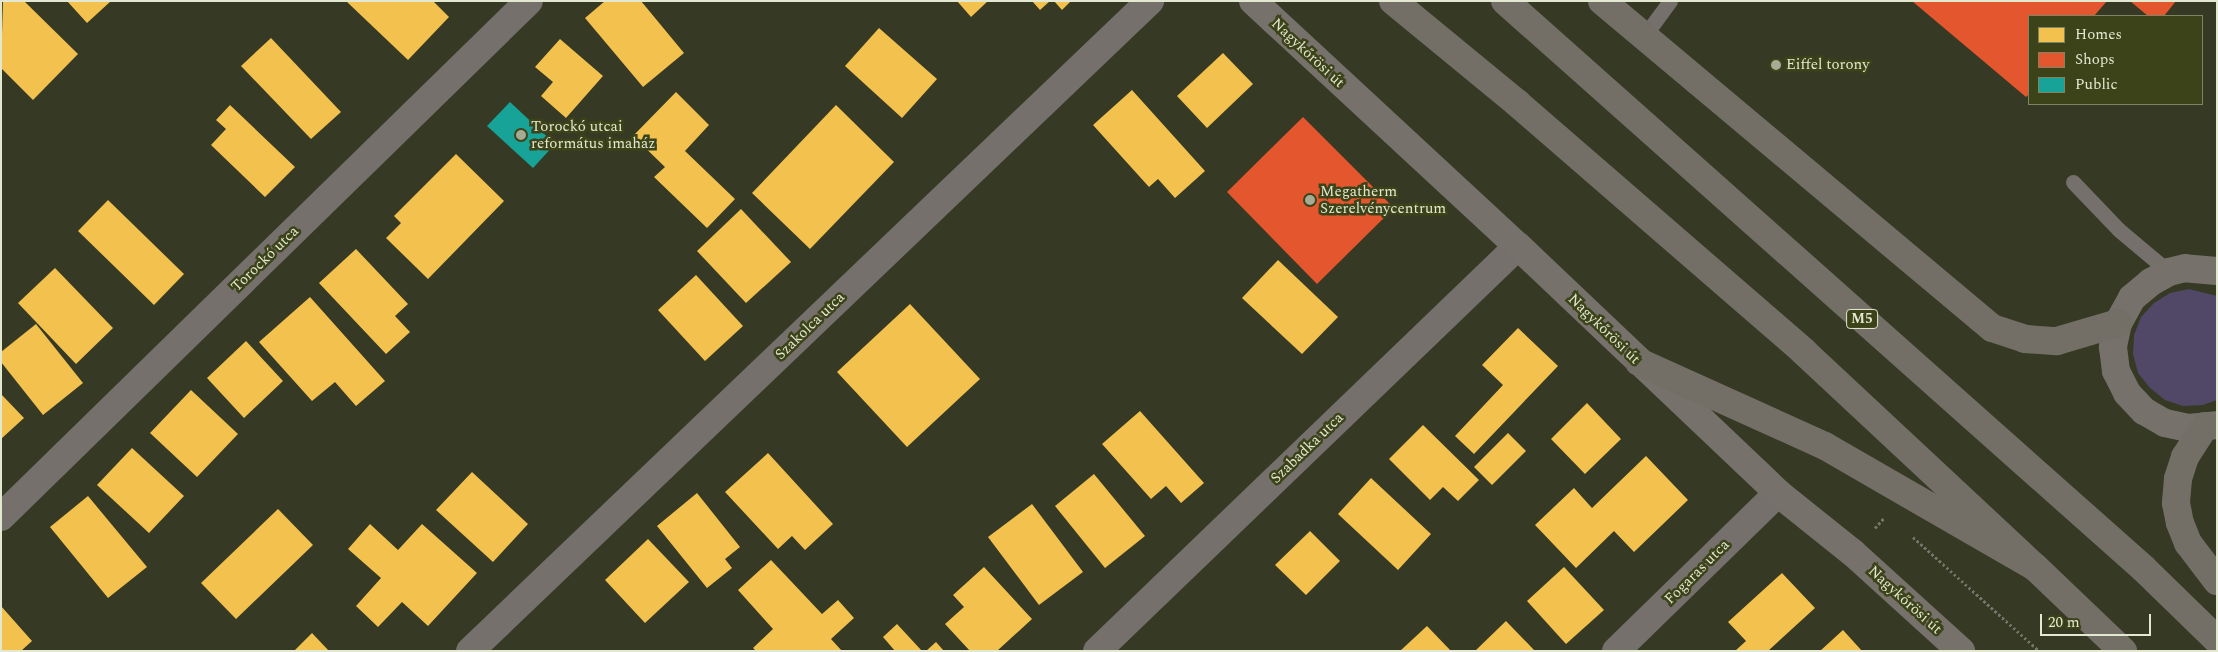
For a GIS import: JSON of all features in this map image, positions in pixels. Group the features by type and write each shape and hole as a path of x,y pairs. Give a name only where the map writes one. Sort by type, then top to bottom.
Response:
{"main road":[{"name":"Nagykőrösi út","path":"1253,1 1518,246 1778,493 1853,553 1961,651"},
{"path":"1393,1 1517,104 1796,345 2123,651"},
{"name":"M5","path":"1505,1 2135,561 2217,640"},
{"path":"1602,1 1646,35 1992,328 2026,339 2057,341 2118,323"},
{"path":"2211,264 2169,272 2150,282 2132,298 2118,323 2114,347 2116,371 2127,393 2144,411 2165,423 2213,425"},
{"path":"1639,362 1825,446 2035,567"},
{"path":"2213,425 2185,457 2178,479 2176,503 2180,523 2188,543 2217,581"}],"street":[{"name":"Torockó utca","path":"1,517 529,1"},
{"name":"Szakolca utca","path":"470,651 1150,1"},
{"name":"Szabadka utca","path":"1097,651 1518,246"},
{"name":"Fogaras utca","path":"1616,651 1778,493"}],"lane":[{"path":"1646,35 1670,1"},
{"path":"2074,182 2118,230 2169,272"}],"path":[{"path":"1853,553 1887,514"},
{"path":"1909,534 2039,651"}],"shaded area":[{"path":"2189,289 2217,296 2217,400 2203,405 2183,406 2165,400 2150,388 2138,373 2133,354 2134,335 2141,317 2154,303 2170,293"}],"building: Homes":[{"path":"3,1 24,1 78,54 33,100 1,68"},
{"path":"67,1 111,1 87,23"},
{"path":"346,1 433,1 449,17 408,60"},
{"path":"605,1 641,1 684,53 643,87 585,18"},
{"path":"957,1 988,1 971,17"},
{"path":"1032,1 1050,1 1040,10"},
{"path":"1054,1 1071,1 1062,10"},
{"path":"879,28 937,79 902,118 845,66"},
{"path":"271,38 341,112 311,139 241,66"},
{"path":"560,39 603,76 566,118 541,96 553,82 535,67"},
{"path":"1223,53 1253,84 1207,128 1177,96"},
{"path":"1132,90 1205,171 1175,198 1158,179 1149,187 1093,125"},
{"path":"676,92 709,125 685,151 735,199 707,228 654,177 665,167 633,136"},
{"path":"230,105 295,167 265,197 211,145 226,129 216,120"},
{"path":"836,105 894,162 810,249 752,193"},
{"path":"456,154 504,201 428,279 386,238 401,223 394,216"},
{"path":"108,200 184,274 154,305 78,231"},
{"path":"741,209 791,262 746,303 697,251"},
{"path":"356,249 408,304 395,316 410,332 386,354 319,283"},
{"path":"1278,260 1338,317 1302,354 1242,298"},
{"path":"55,268 113,328 76,364 18,303"},
{"path":"696,275 743,326 705,361 658,310"},
{"path":"310,297 385,381 356,406 335,382 312,401 259,342"},
{"path":"910,304 980,379 907,447 837,372"},
{"path":"36,324 83,383 43,415 1,362 1,352"},
{"path":"1518,328 1558,366 1474,454 1455,436 1503,385 1482,365"},
{"path":"246,341 283,381 244,418 207,378"},
{"path":"191,390 238,434 197,477 150,433"},
{"path":"1,394 24,418 1,439"},
{"path":"1587,403 1621,439 1585,474 1551,439"},
{"path":"1140,411 1204,483 1181,503 1166,486 1151,499 1102,444"},
{"path":"1423,425 1479,480 1458,501 1443,487 1430,500 1389,459"},
{"path":"1508,433 1526,451 1492,485 1474,467"},
{"path":"132,448 184,496 149,533 97,485"},
{"path":"768,453 833,524 805,550 792,536 778,549 725,492"},
{"path":"1646,456 1688,500 1634,552 1614,531 1576,568 1535,525 1574,488 1592,508"},
{"path":"472,472 528,524 493,562 436,510"},
{"path":"1094,474 1145,536 1105,568 1055,506"},
{"path":"1371,478 1431,534 1398,570 1338,514"},
{"path":"697,493 740,547 725,559 732,568 707,588 657,526"},
{"path":"88,496 147,567 108,598 50,527"},
{"path":"1032,504 1083,572 1039,605 988,537"},
{"path":"278,509 313,545 236,619 201,583"},
{"path":"370,524 398,550 422,524 477,573 428,626 402,602 378,627 356,606 381,578 348,549"},
{"path":"1310,531 1340,561 1306,595 1275,565"},
{"path":"648,539 689,582 645,623 605,580"},
{"path":"771,560 822,614 838,600 854,618 831,639 842,651 756,651 753,648 773,629 738,590"},
{"path":"984,567 1032,619 997,651 970,651 945,624 964,607 953,595"},
{"path":"1564,567 1604,610 1566,644 1527,601"},
{"path":"1782,573 1815,608 1768,651 1735,651 1746,641 1728,622"},
{"path":"1,606 32,641 21,651 1,651"},
{"path":"1506,621 1535,651 1475,651"},
{"path":"897,624 922,651 895,651 883,637"},
{"path":"1427,626 1451,651 1400,651"},
{"path":"1843,630 1862,651 1820,651"},
{"path":"312,633 329,651 294,651"},
{"path":"936,642 944,651 926,651"}],"building: Shops":[{"path":"1912,1 2107,1 2095,15 2028,15 2028,95 2026,97"},
{"path":"2130,1 2176,1 2165,15 2147,15"},
{"name":"Megatherm Szerelvénycentrum","path":"1303,117 1394,208 1317,284 1227,192"}],"building: Public":[{"name":"Torockó utcai református imaház","path":"510,102 555,144 533,168 487,126"}],"place":[{"name":"Eiffel torony","path":"1776,65"},
{"name":"Torockó utcai református imaház","path":"521,135"},
{"name":"Megatherm Szerelvénycentrum","path":"1310,200"}]}
